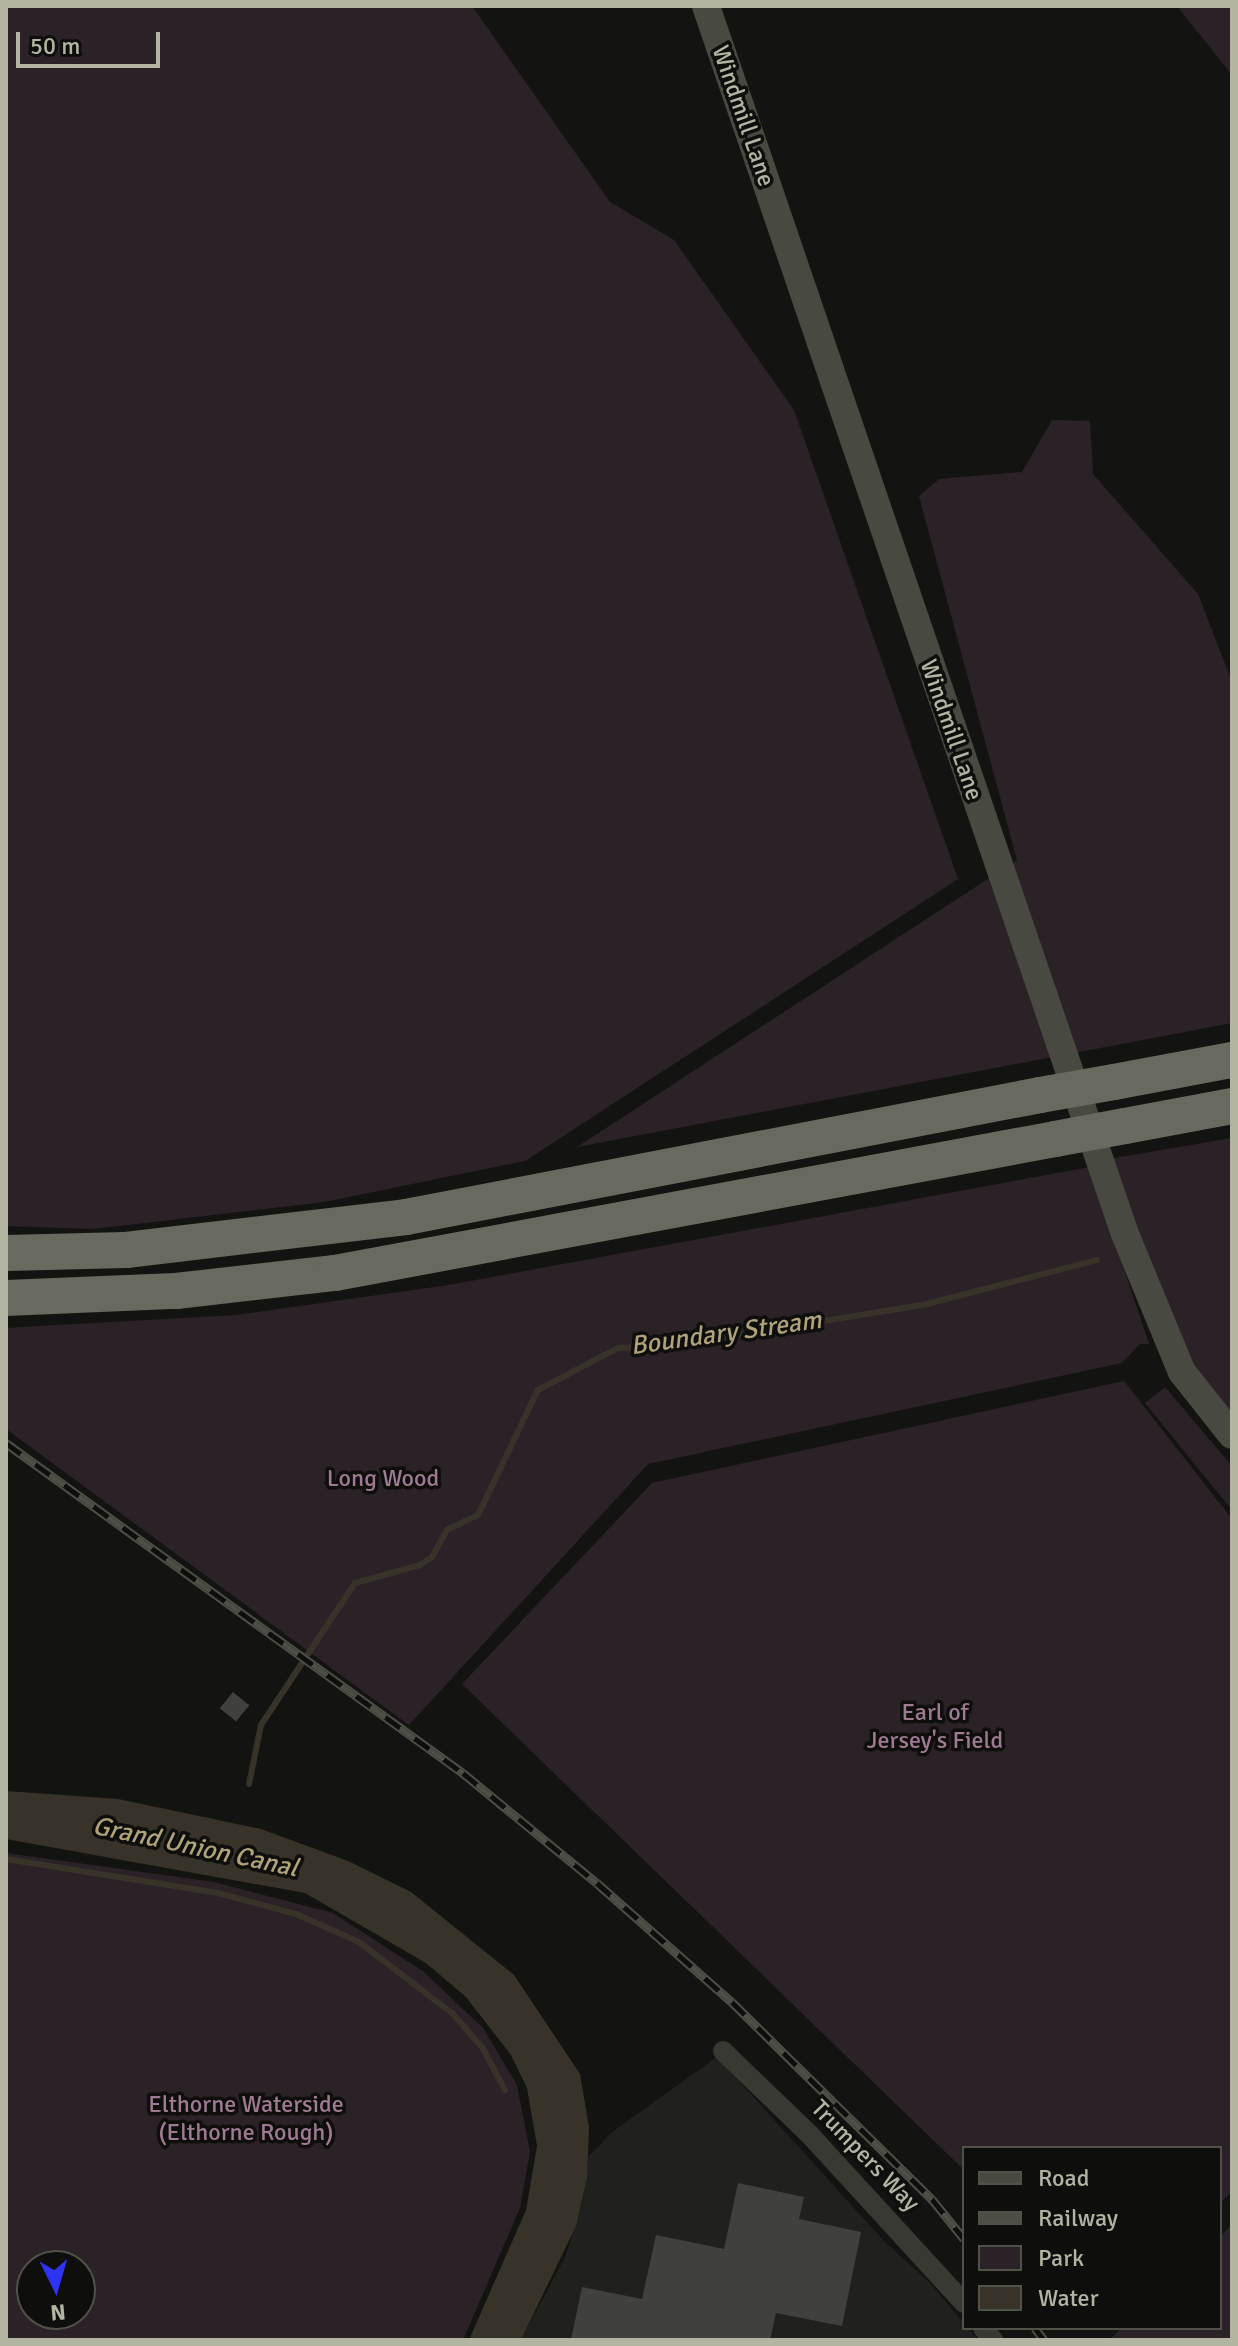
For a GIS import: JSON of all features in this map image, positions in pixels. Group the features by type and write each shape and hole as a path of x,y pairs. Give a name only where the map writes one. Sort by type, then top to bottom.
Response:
{"highway":[{"path":"6,1253 126,1250 406,1217 1232,1060"},
{"path":"6,1298 176,1291 351,1270 1232,1106"}],"main road":[{"name":"Windmill Lane","path":"706,6 1125,1234 1182,1372 1232,1435"}],"street":[{"name":"Trumpers Way","path":"723,2051 810,2135 962,2301"}],"shaded area":[{"path":"717,2057 884,2241 929,2282 962,2321 962,2330 970,2330 978,2340 521,2340 565,2257 582,2203 588,2157 611,2133"}],"green space":[{"path":"6,6 472,6 610,202 674,240 794,410 958,879 525,1161 324,1202 93,1229 6,1226"},
{"path":"1177,6 1232,6 1232,75"},
{"path":"1052,420 1090,421 1093,474 1198,594 1232,682 1232,1023 577,1147 1017,860 919,496 939,479 1022,472"},
{"path":"1232,1138 1232,1417 1190,1365 1103,1160"},
{"name":"Long Wood","path":"1090,1167 1149,1344 1140,1344 1122,1363 648,1464 409,1725 6,1429 6,1328 236,1315 449,1285"},
{"name":"Earl of Jersey's Field","path":"1124,1381 1232,1519 1232,2192 1222,2201 1222,2146 962,2146 962,2168 462,1684 652,1483"},
{"path":"1165,1387 1232,1466 1232,1510 1145,1403"},
{"name":"Elthorne Waterside (Elthorne Rough)","path":"6,1853 214,1882 333,1913 424,1972 483,2028 517,2085 530,2152 520,2208 463,2340 6,2340"},
{"path":"1232,2225 1232,2340 1109,2340 1120,2330 1222,2330 1222,2234"}],"water":[{"name":"Grand Union Canal","path":"6,1791 118,1799 261,1829 348,1861 411,1892 514,1975 580,2074 589,2127 587,2178 576,2226 521,2340 469,2340 526,2210 537,2146 527,2088 511,2055 466,1997 426,1963 305,1893 6,1839"}],"building":[{"path":"233,1692 249,1705 236,1722 220,1708"},
{"path":"738,2183 804,2197 799,2219 861,2232 842,2326 776,2313 770,2340 571,2340 582,2287 642,2299 656,2235 724,2249"}],"waterway":[{"name":"Boundary Stream","path":"249,1784 261,1725 355,1583 420,1565 432,1557 447,1530 478,1515 538,1390 618,1348 669,1346 927,1304 1097,1260"},
{"path":"6,1859 218,1893 296,1914 359,1942 452,2013 482,2047 505,2090"}],"railway":[{"path":"6,1443 463,1773 597,1883 732,2002 932,2199 962,2236"},
{"path":"1036,2330 1044,2340"}]}
